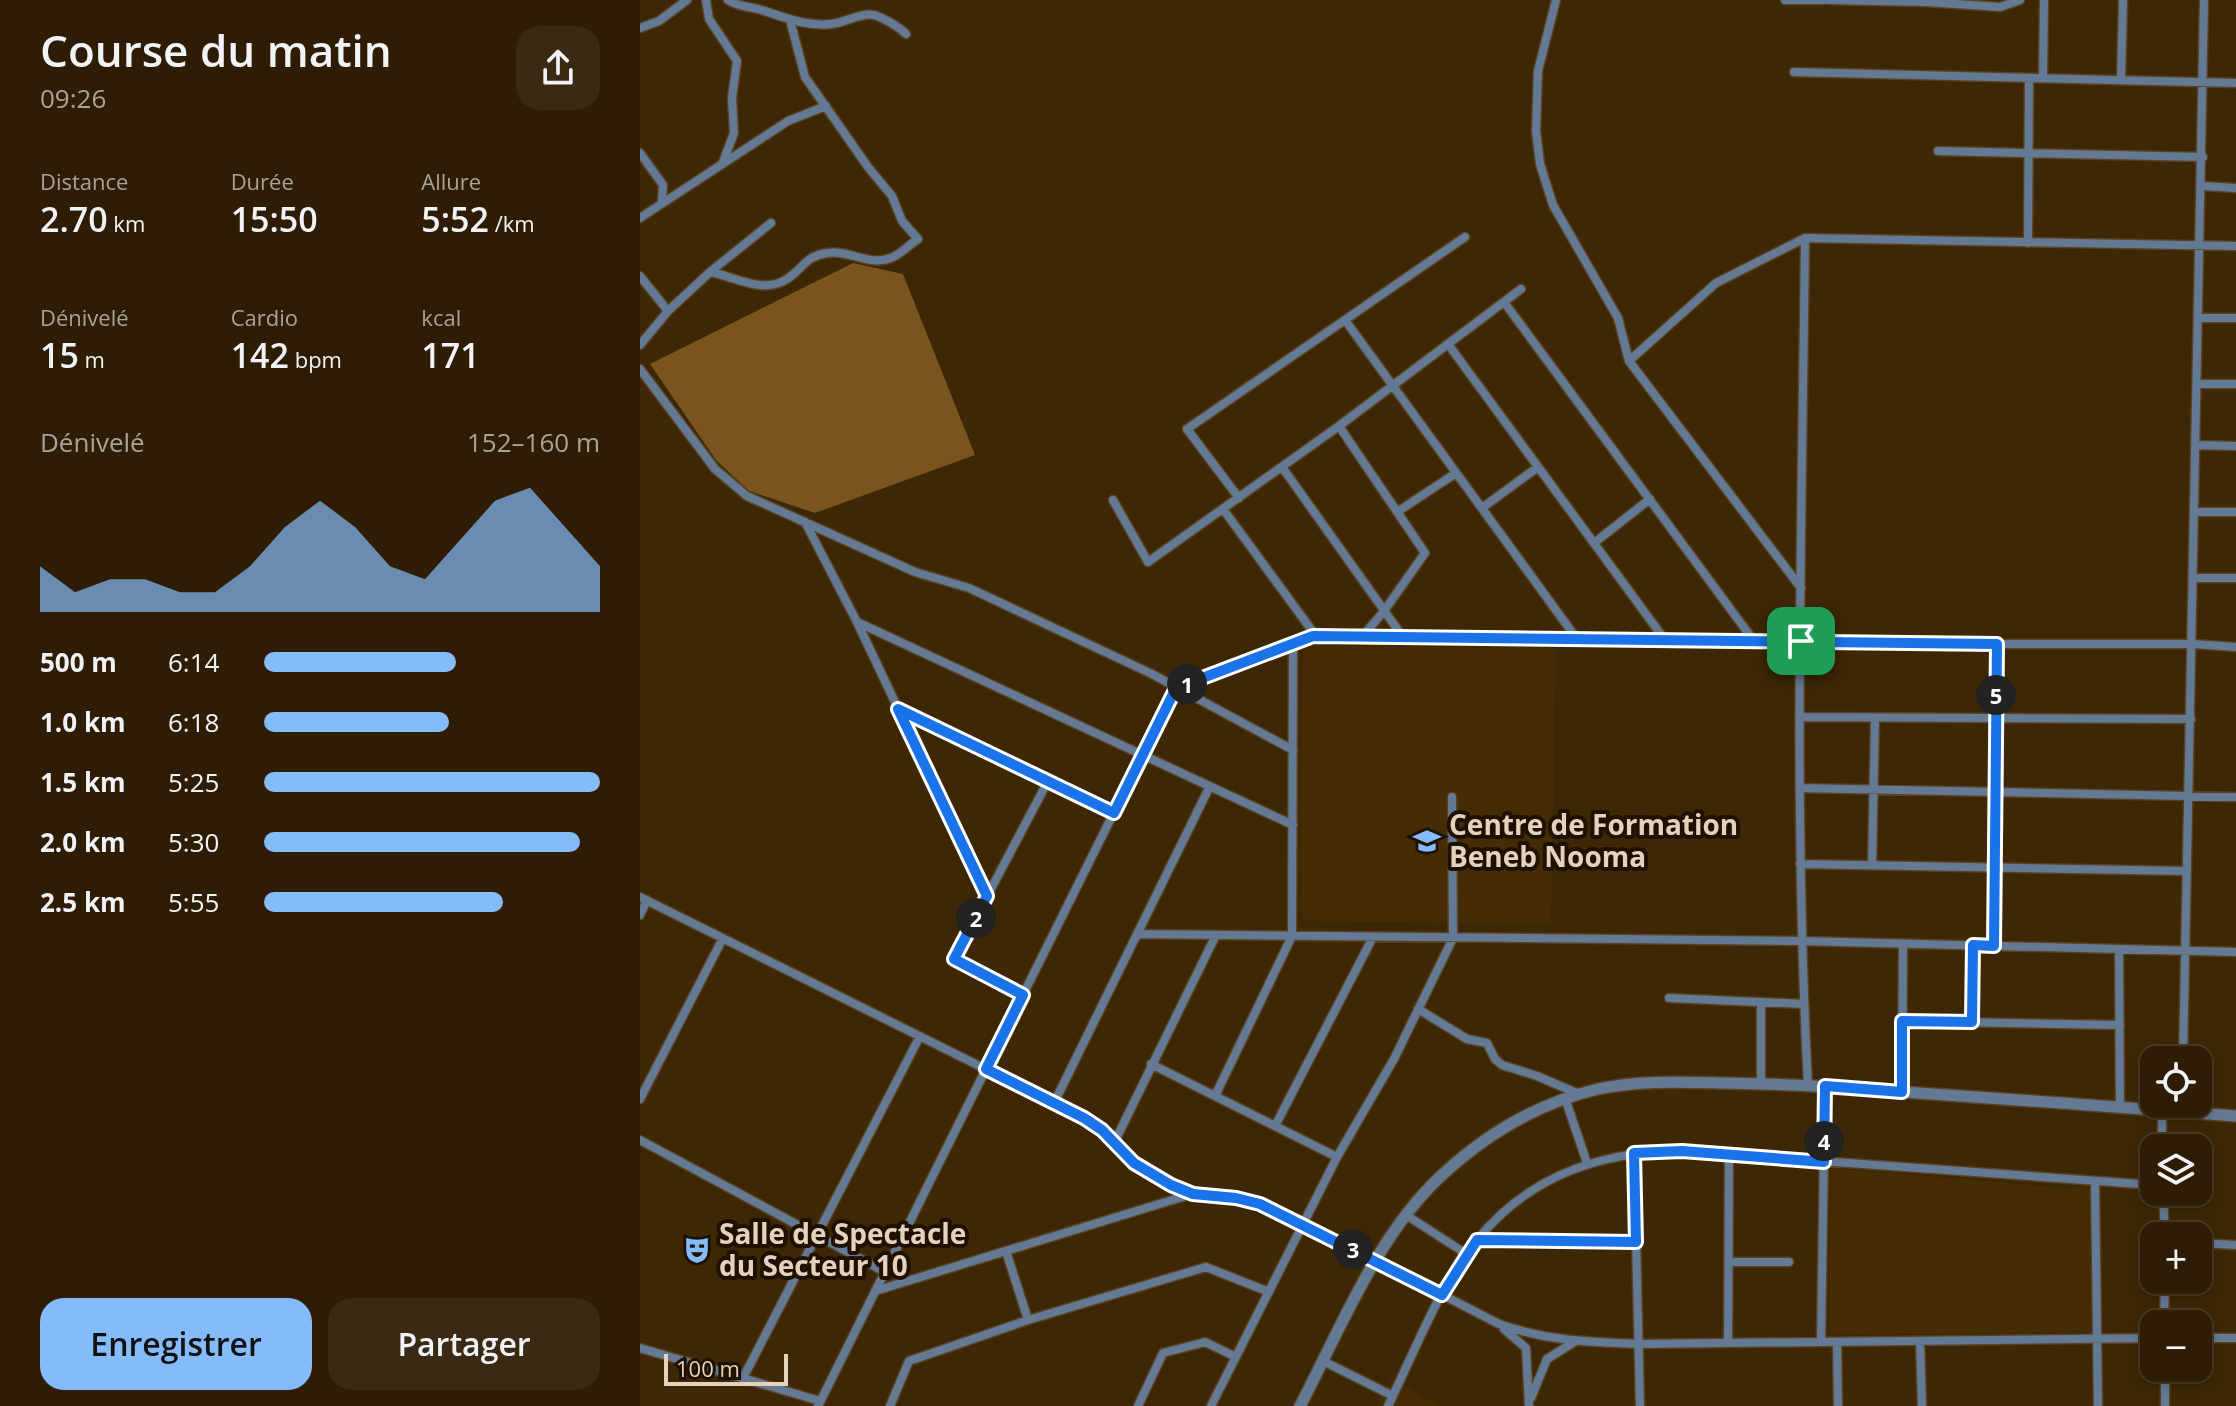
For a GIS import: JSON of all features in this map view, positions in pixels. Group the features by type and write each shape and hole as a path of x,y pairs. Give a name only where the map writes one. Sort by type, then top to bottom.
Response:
{"street":[{"path":"640,28 659,21 687,0"},
{"path":"706,0 709,19 737,61 732,98 734,133 723,163"},
{"path":"728,0 738,6 790,20 830,25 872,14 906,34"},
{"path":"1556,0 1538,71 1536,131 1540,164 1553,205 1618,318 1629,361 1801,589"},
{"path":"1785,0 1926,2 2000,7 2020,0"},
{"path":"2043,78 2044,0"},
{"path":"2121,80 2123,0"},
{"path":"2183,1046 2204,0"},
{"path":"710,272 738,281 766,285 788,279 806,260 816,255 832,252 876,262 894,257 918,239 902,221 892,196 805,77 790,20"},
{"path":"1794,72 2236,83"},
{"path":"2028,243 2029,78"},
{"path":"640,218 788,121 826,106"},
{"path":"1938,151 2203,157"},
{"path":"640,153 663,185 662,202"},
{"path":"2202,186 2236,188"},
{"path":"640,345 668,311 771,223"},
{"path":"1239,498 1187,429 1465,237"},
{"path":"1629,361 1716,283 1805,238 2236,246"},
{"path":"1805,238 1800,864 1808,1085"},
{"path":"640,276 668,311"},
{"path":"1113,500 1148,562 1339,426 1521,289"},
{"path":"1504,302 1754,641"},
{"path":"2199,318 2236,318"},
{"path":"1345,320 1577,639"},
{"path":"1448,344 1665,640"},
{"path":"640,369 715,469 747,496 915,572 969,588 1176,688 1293,750"},
{"path":"2198,384 2236,384"},
{"path":"1339,426 1425,553 1362,637"},
{"path":"2197,445 2236,446"},
{"path":"1282,467 1403,637"},
{"path":"1482,508 1538,467"},
{"path":"1397,512 1456,473"},
{"path":"1594,543 1650,499"},
{"path":"1223,509 1316,636"},
{"path":"2196,512 2236,512"},
{"path":"805,522 857,622 987,896"},
{"path":"2194,578 2236,578"},
{"path":"857,622 1293,825"},
{"path":"640,1348 819,1404 1176,688 1316,636 2193,644 2236,647"},
{"path":"1215,1096 1292,936 1293,644"},
{"path":"1994,946 1997,644"},
{"path":"898,709 1114,813"},
{"path":"1800,717 2191,719"},
{"path":"1872,865 1875,718"},
{"path":"1023,995 954,959 1048,781"},
{"path":"1054,1103 1209,788"},
{"path":"1800,788 2236,797"},
{"path":"1211,1406 1337,1157 1394,1059 1453,938 1452,797"},
{"path":"1800,864 2187,871"},
{"path":"640,915 644,899 1084,1118 1134,1163 1193,1194"},
{"path":"1137,934 1801,941 2236,952"},
{"path":"1114,1143 1216,935"},
{"path":"1275,1126 1373,937"},
{"path":"640,1099 723,938"},
{"path":"1902,1092 1903,944"},
{"path":"1972,1022 1973,945"},
{"path":"2119,949 2120,1108"},
{"path":"1669,998 1804,1004"},
{"path":"1761,1002 1761,1084"},
{"path":"1418,1009 1467,1039 1487,1043 1495,1059 1502,1065 1579,1094"},
{"path":"1902,1021 2120,1025"},
{"path":"743,1378 920,1036"},
{"path":"1151,1064 1337,1157"},
{"path":"1300,1406 1376,1261 1406,1215 1438,1178 1490,1135 1525,1115 1565,1098 1621,1086 1665,1081 1825,1086 2140,1109"},
{"path":"1821,1342 1825,1086"},
{"path":"1565,1098 1587,1163"},
{"path":"2212,1112 2236,1116"},
{"path":"640,1140 885,1272"},
{"path":"1388,1406 1442,1295 1477,1240 1533,1191 1587,1163 1634,1153 1682,1151 2140,1184"},
{"path":"1634,1153 1640,1406"},
{"path":"1728,1343 1729,1154"},
{"path":"2095,1182 2098,1406"},
{"path":"875,1291 1193,1194 1260,1204 1499,1324 1530,1335 1639,1344 2140,1338"},
{"path":"1406,1215 1468,1255"},
{"path":"1477,1240 1636,1242"},
{"path":"2212,1244 2236,1245"},
{"path":"1006,1251 1028,1320"},
{"path":"1729,1262 1789,1262"},
{"path":"890,1406 909,1361 1028,1320 1206,1267 1269,1292"},
{"path":"1499,1324 1526,1348 1529,1404"},
{"path":"2212,1338 2236,1338"},
{"path":"1529,1404 1547,1359 1574,1341"},
{"path":"1920,1341 1922,1406"},
{"path":"1138,1406 1163,1353 1205,1342 1236,1357"},
{"path":"1837,1342 1838,1406"},
{"path":"1323,1361 1393,1396"},
{"path":"2165,1382 2165,1406"}],"shaded area":[{"path":"853,263 903,274 975,455 815,513 749,491 716,460 650,364"},
{"name":"Centre de Formation Beneb Nooma","path":"1304,646 1556,648 1551,925 1307,921 1302,914 1300,768"},
{"path":"1831,1168 2089,1190 2091,1332 1829,1335"},
{"path":"1391,1378 1439,1405 1439,1406 1377,1406"}],"place":[{"name":"Centre de Formation Beneb Nooma","path":"1427,841"},
{"name":"Salle de Spectacle du Secteur 10","path":"697,1250"}],"route":[{"path":"1313,636 1801,641 1997,644 1994,946 1973,945 1972,1022 1902,1021 1902,1092 1825,1086 1824,1162 1682,1151 1634,1153 1636,1242 1477,1240 1442,1295 1260,1204 1193,1194 1171,1185 1134,1163 1102,1130 1084,1118 986,1069 1023,995 954,959 987,896 898,709 1114,813 1176,688 1313,636"}]}
